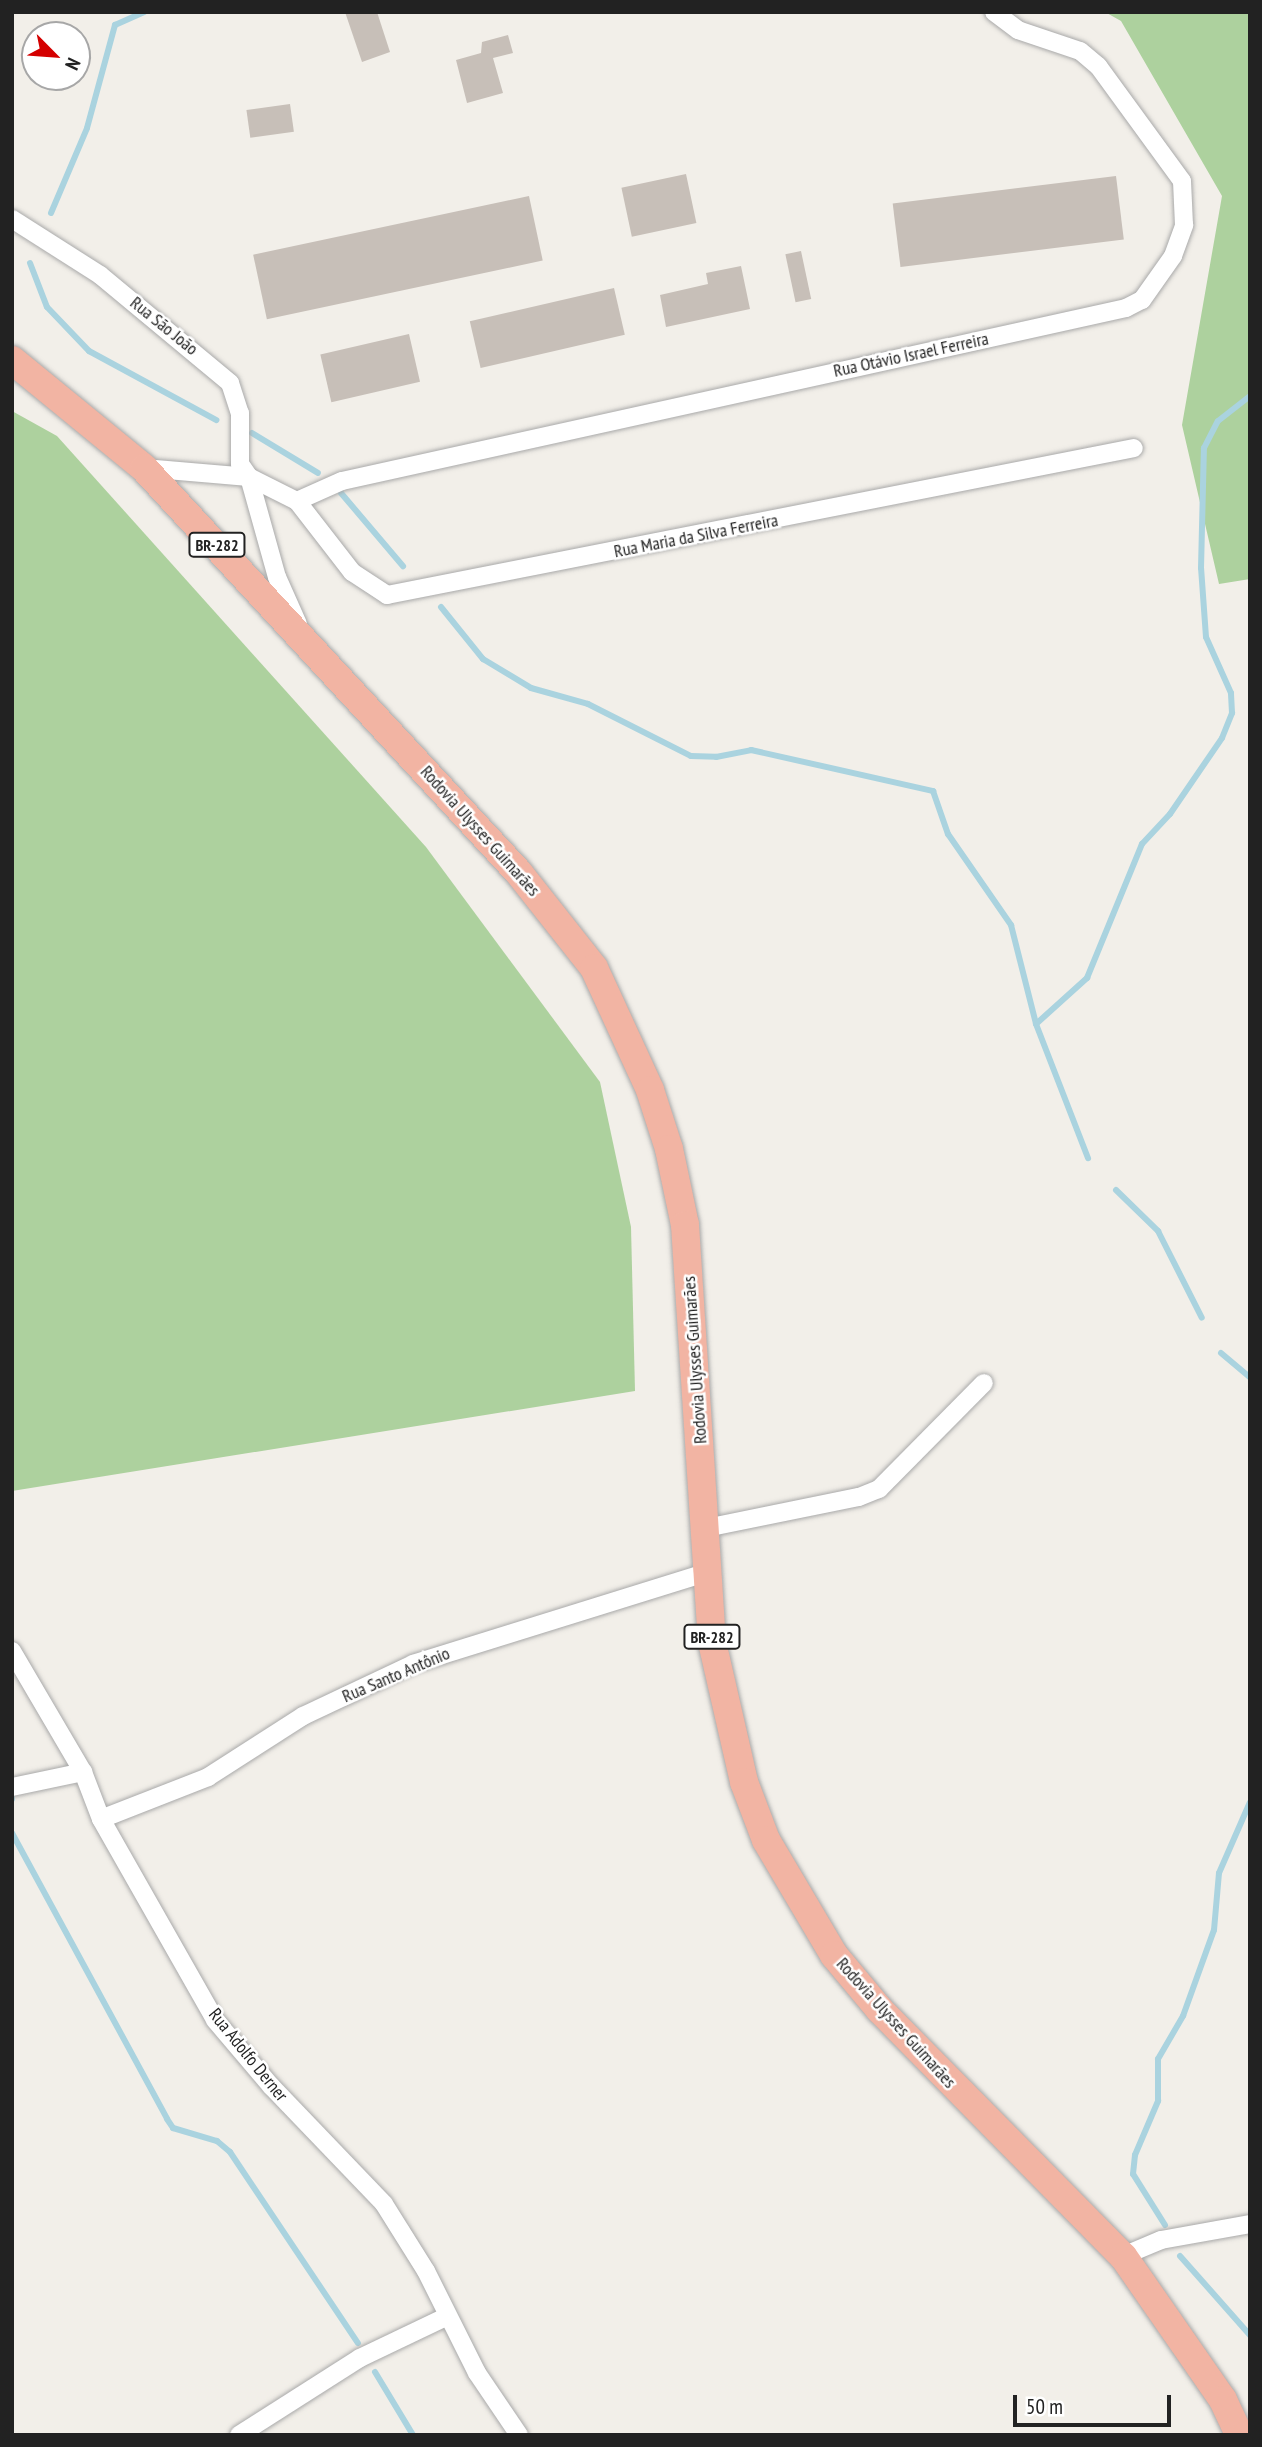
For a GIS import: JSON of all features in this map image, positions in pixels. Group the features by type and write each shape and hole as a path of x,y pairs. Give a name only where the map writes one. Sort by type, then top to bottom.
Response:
{"highway":[{"name":"Rodovia Ulysses Guimarães","path":"12,360 78,409 144,468 304,637 558,917 594,968 626,1028 669,1149 685,1225 712,1642 744,1782 766,1840 834,1955 937,2070 1123,2256 1202,2368 1239,2435"}],"street":[{"name":"Rua Otávio Israel Ferreira","path":"298,501 342,481 1126,308 1142,300 1172,256 1184,225 1182,181 1098,66 1080,51 1018,30 994,12"},
{"name":"Rua São João","path":"12,219 100,275 230,383 240,413 240,464 248,477 277,577 304,637"},
{"name":"Rua Maria da Silva Ferreira","path":"298,501 352,572 387,594 407,594 1134,448"},
{"path":"144,468 248,477 298,501"},
{"path":"705,1528 859,1497 879,1489 984,1383"},
{"name":"Rua Santo Antônio","path":"101,1819 208,1777 303,1716 413,1664 709,1572"},
{"name":"Rua Adolfo Derner","path":"12,1651 83,1772 101,1819 215,2020 271,2086 384,2204 426,2272 446,2317 504,2418 519,2435"},
{"path":"12,1787 83,1772"},
{"path":"1123,2256 1161,2240 1250,2224"},
{"path":"239,2435 360,2358 446,2317"}],"green space":[{"path":"1105,12 1250,12 1250,579 1219,584 1182,425 1222,196 1121,21"},
{"path":"12,411 57,436 426,847 600,1082 631,1227 635,1391 12,1491"}],"building":[{"path":"345,12 377,12 390,52 362,62"},
{"path":"508,35 513,53 493,58 503,93 467,103 456,60 481,53 482,42"},
{"path":"290,104 294,132 250,138 246,110"},
{"path":"686,174 696,223 632,237 621,188"},
{"path":"1116,176 1124,240 900,267 893,203"},
{"path":"529,196 543,261 267,319 253,255"},
{"path":"801,251 811,299 796,302 785,254"},
{"path":"741,266 750,309 666,327 660,295 708,284 706,273"},
{"path":"614,288 625,335 481,368 470,321"},
{"path":"409,334 420,382 331,402 320,354"}],"waterway":[{"path":"51,213 87,128 115,25 144,12"},
{"path":"30,263 47,307 89,351 216,420"},
{"path":"1036,1024 1087,978 1142,844 1170,814 1222,738 1232,713 1231,693 1206,637 1201,568 1204,448 1218,421 1250,396"},
{"path":"252,433 318,473"},
{"path":"341,493 403,566"},
{"path":"441,607 483,659 531,688 588,704 691,756 716,757 751,750 933,791 948,834 1011,925 1036,1024 1088,1158"},
{"path":"1116,1190 1158,1231 1202,1318"},
{"path":"1221,1353 1250,1377"},
{"path":"1165,2225 1133,2174 1135,2155 1158,2101 1158,2059 1183,2016 1214,1930 1219,1873 1250,1802"},
{"path":"12,1833 173,2128 217,2141 230,2152 358,2343"},
{"path":"1180,2256 1250,2335"},
{"path":"375,2372 413,2435"}]}
